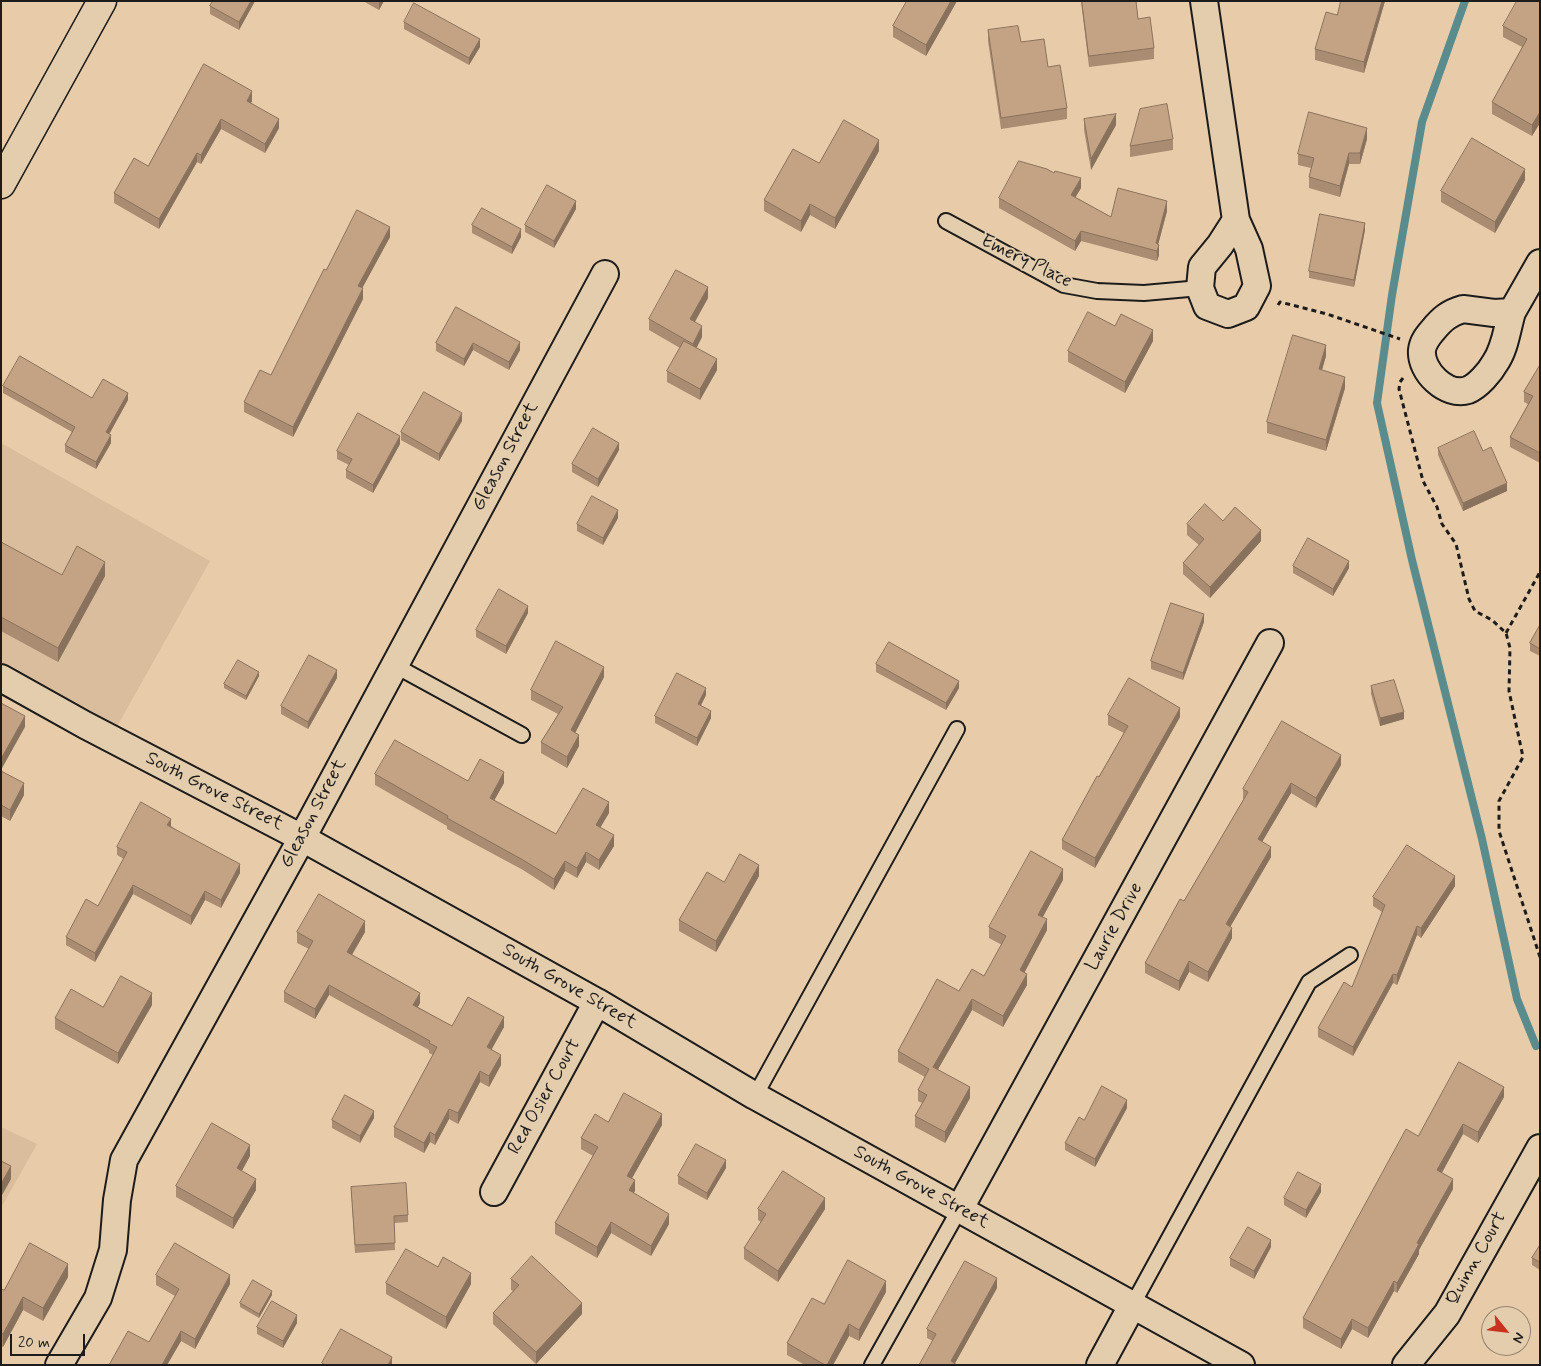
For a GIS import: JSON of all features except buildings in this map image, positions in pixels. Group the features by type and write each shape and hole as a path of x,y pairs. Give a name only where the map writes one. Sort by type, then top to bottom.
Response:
{"street":[{"path":"1,184 102,1"},
{"path":"1204,1 1236,220 1249,249 1257,286 1246,307 1228,314 1207,306 1200,288 1202,267 1220,245 1236,220"},
{"path":"1512,312 1540,263"},
{"name":"Gleason Street","path":"59,1365 98,1298 113,1250 117,1200 124,1160 302,838 605,274"},
{"name":"Laurie Drive","path":"959,1210 1270,643"},
{"name":"South Grove Street","path":"1,678 85,725 302,838 597,1002 755,1096 1241,1365"},
{"name":"Red Osier Court","path":"494,1192 597,1002"},
{"name":"Quinn Court","path":"1406,1365 1447,1314 1540,1148"},
{"path":"1100,1365 1133,1304"}],"lane":[{"name":"Emery Place","path":"946,221 1064,285 1096,291 1144,293 1200,288"},
{"path":"394,665 522,736"},
{"path":"755,1096 957,729"},
{"path":"1133,1304 1309,982 1350,955"},
{"path":"872,1365 959,1210"}],"path":[{"path":"1280,302 1327,314 1399,339"},
{"path":"1403,378 1399,389 1423,481 1437,507 1442,524 1456,544 1469,599 1474,611 1492,620 1506,633 1510,648 1509,691 1524,756 1499,800 1499,830 1540,957"},
{"path":"1506,633 1540,572"}],"shaded area":[{"path":"1,443 210,561 106,746 1,688"},
{"path":"1,1127 37,1144 1,1208"}],"waterway":[{"path":"1465,1 1422,122 1392,295 1377,403 1412,560 1482,839 1517,999 1536,1046"}]}
